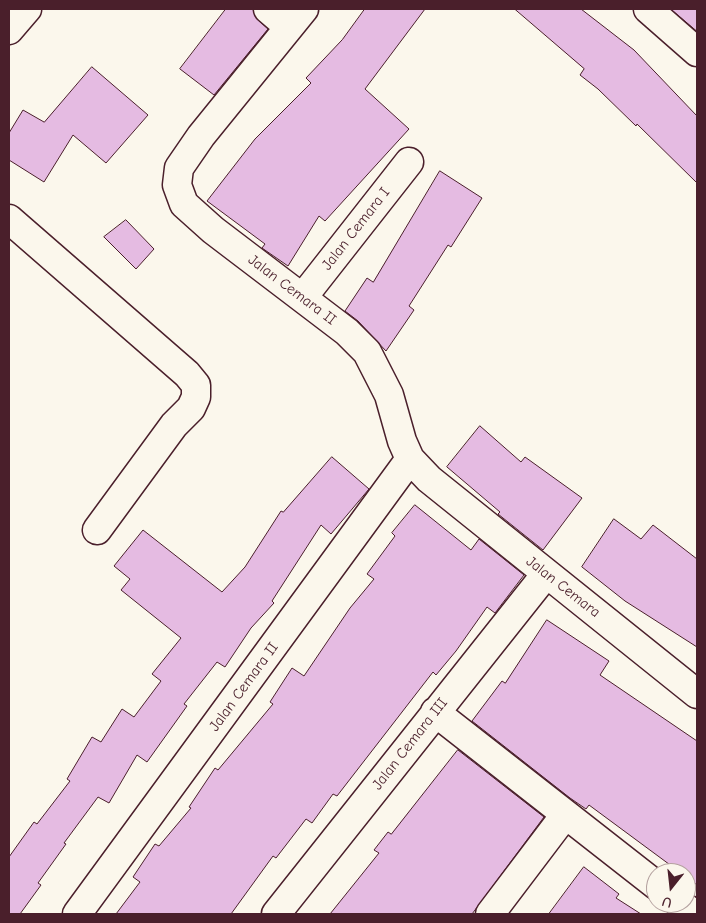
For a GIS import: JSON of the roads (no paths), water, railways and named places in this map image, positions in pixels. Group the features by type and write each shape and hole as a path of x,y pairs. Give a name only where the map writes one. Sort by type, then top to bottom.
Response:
{"street":[{"path":"9,30 27,9"},
{"path":"268,9 297,18"},
{"path":"648,9 697,52"},
{"name":"Jalan Cemara II","path":"297,18 201,136 179,168 177,185 184,204 213,230 303,297 347,332 367,352 390,395 402,441 410,459 428,479"},
{"name":"Jalan Cemara I","path":"303,297 409,162"},
{"path":"9,219 121,314 187,374 196,385 196,397 191,408 174,424 96,530"},
{"name":"Jalan Cemara II","path":"76,914 410,459"},
{"name":"Jalan Cemara","path":"428,479 697,694"},
{"name":"Jalan Cemara III","path":"276,914 546,574"},
{"path":"435,712 646,877"},
{"path":"490,914 565,814"}]}
